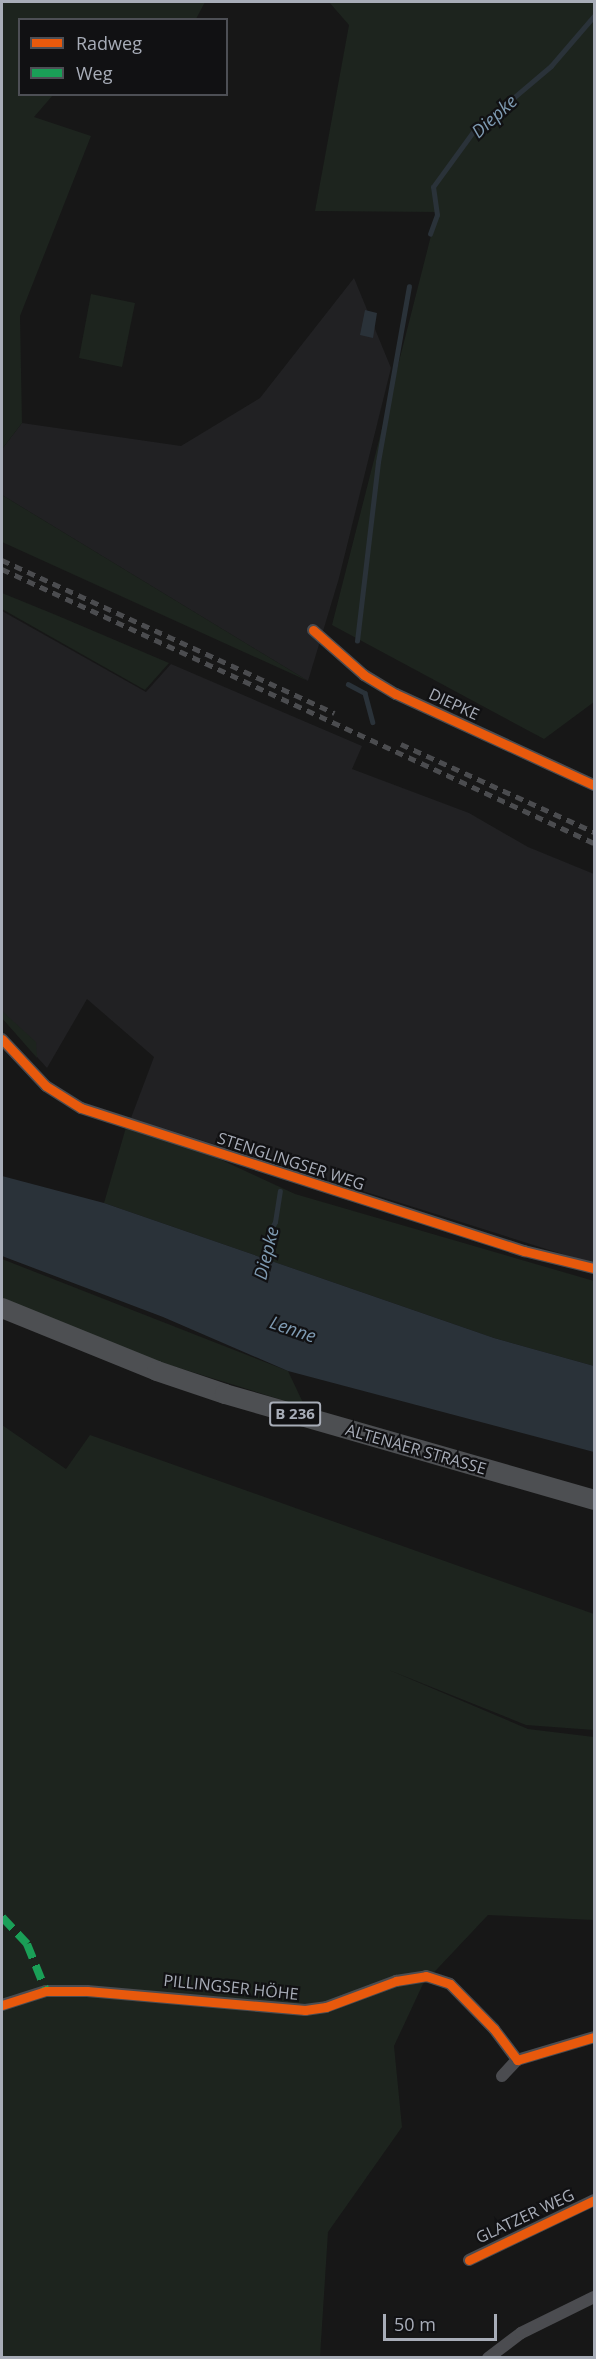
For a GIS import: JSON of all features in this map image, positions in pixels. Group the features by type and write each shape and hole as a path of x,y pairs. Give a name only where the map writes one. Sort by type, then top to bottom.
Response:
{"main road":[{"name":"ALTENAER STRASSE","path":"2,1308 157,1371 225,1394 594,1500"}],"street":[{"name":"DIEPKE","path":"314,630 364,675 396,694 594,785"},
{"name":"STENGLINGSER WEG","path":"2,1038 46,1086 81,1108 524,1251 594,1268"},
{"name":"PILLINGSER HÖHE","path":"2,2005 46,1991 87,1991 305,2010 326,2007 405,1978 426,1976 450,1984 494,2029 517,2060"},
{"path":"502,2076 517,2060 594,2037"},
{"name":"GLATZER WEG","path":"468,2260 594,2200"},
{"path":"488,2358 521,2333 594,2297"}],"shaded area":[{"path":"2,2 205,2 197,18 18,18 18,96 52,96 34,117 91,136 20,316 22,423 2,449"},
{"path":"329,2 594,2 594,702 544,739 332,625 437,212 315,211 349,25"},
{"path":"354,278 391,368 339,578 308,681 2,495 2,449 22,423 181,446 260,398"},
{"path":"91,294 135,303 122,367 79,358"},
{"path":"2,495 308,681 2,542"},
{"path":"2,593 169,663 145,690 2,609"},
{"path":"2,611 146,692 171,664 362,746 352,769 469,813 528,847 594,874 594,1264 131,1118 154,1057 87,999 47,1068 2,1018"},
{"path":"2,1011 36,1042 37,1058 2,1018"},
{"path":"129,1117 295,1194 594,1281 594,1366 494,1338 104,1203"},
{"path":"2,1259 288,1371 305,1407 147,1358 2,1300"},
{"path":"2,1425 66,1469 90,1435 594,1614 594,1730 526,1725 389,1670 528,1729 594,1737 594,1920 488,1915 423,1984 394,2046 402,2127 328,2232 320,2357 2,2357"}],"water":[{"path":"365,310 377,313 373,338 360,335"},
{"name":"Lenne","path":"2,1176 104,1203 494,1338 594,1366 594,1452 288,1371 163,1317 2,1256"}],"waterway":[{"name":"Diepke","path":"430,234 437,215 433,187 473,132 551,66 594,16"},
{"name":"Diepke","path":"357,641 378,462 409,287"},
{"name":"Diepke","path":"348,684 365,693 373,722"},
{"name":"Diepke","path":"264,1267 266,1239 275,1222 280,1191"}],"railway":[{"path":"2,560 335,713"},
{"path":"2,569 594,843"},
{"path":"401,744 594,832"}],"marked path":[{"path":"2,1917 27,1944 46,1991"}],"cycle path":[{"path":"313,630 364,675 396,694 594,785"},
{"path":"2,1039 46,1086 81,1108 524,1251 594,1268"},
{"path":"2,2005 46,1991 87,1991 305,2010 326,2007 396,1981 426,1976 450,1984 494,2029 517,2060 594,2037"},
{"path":"469,2260 594,2200"}]}
